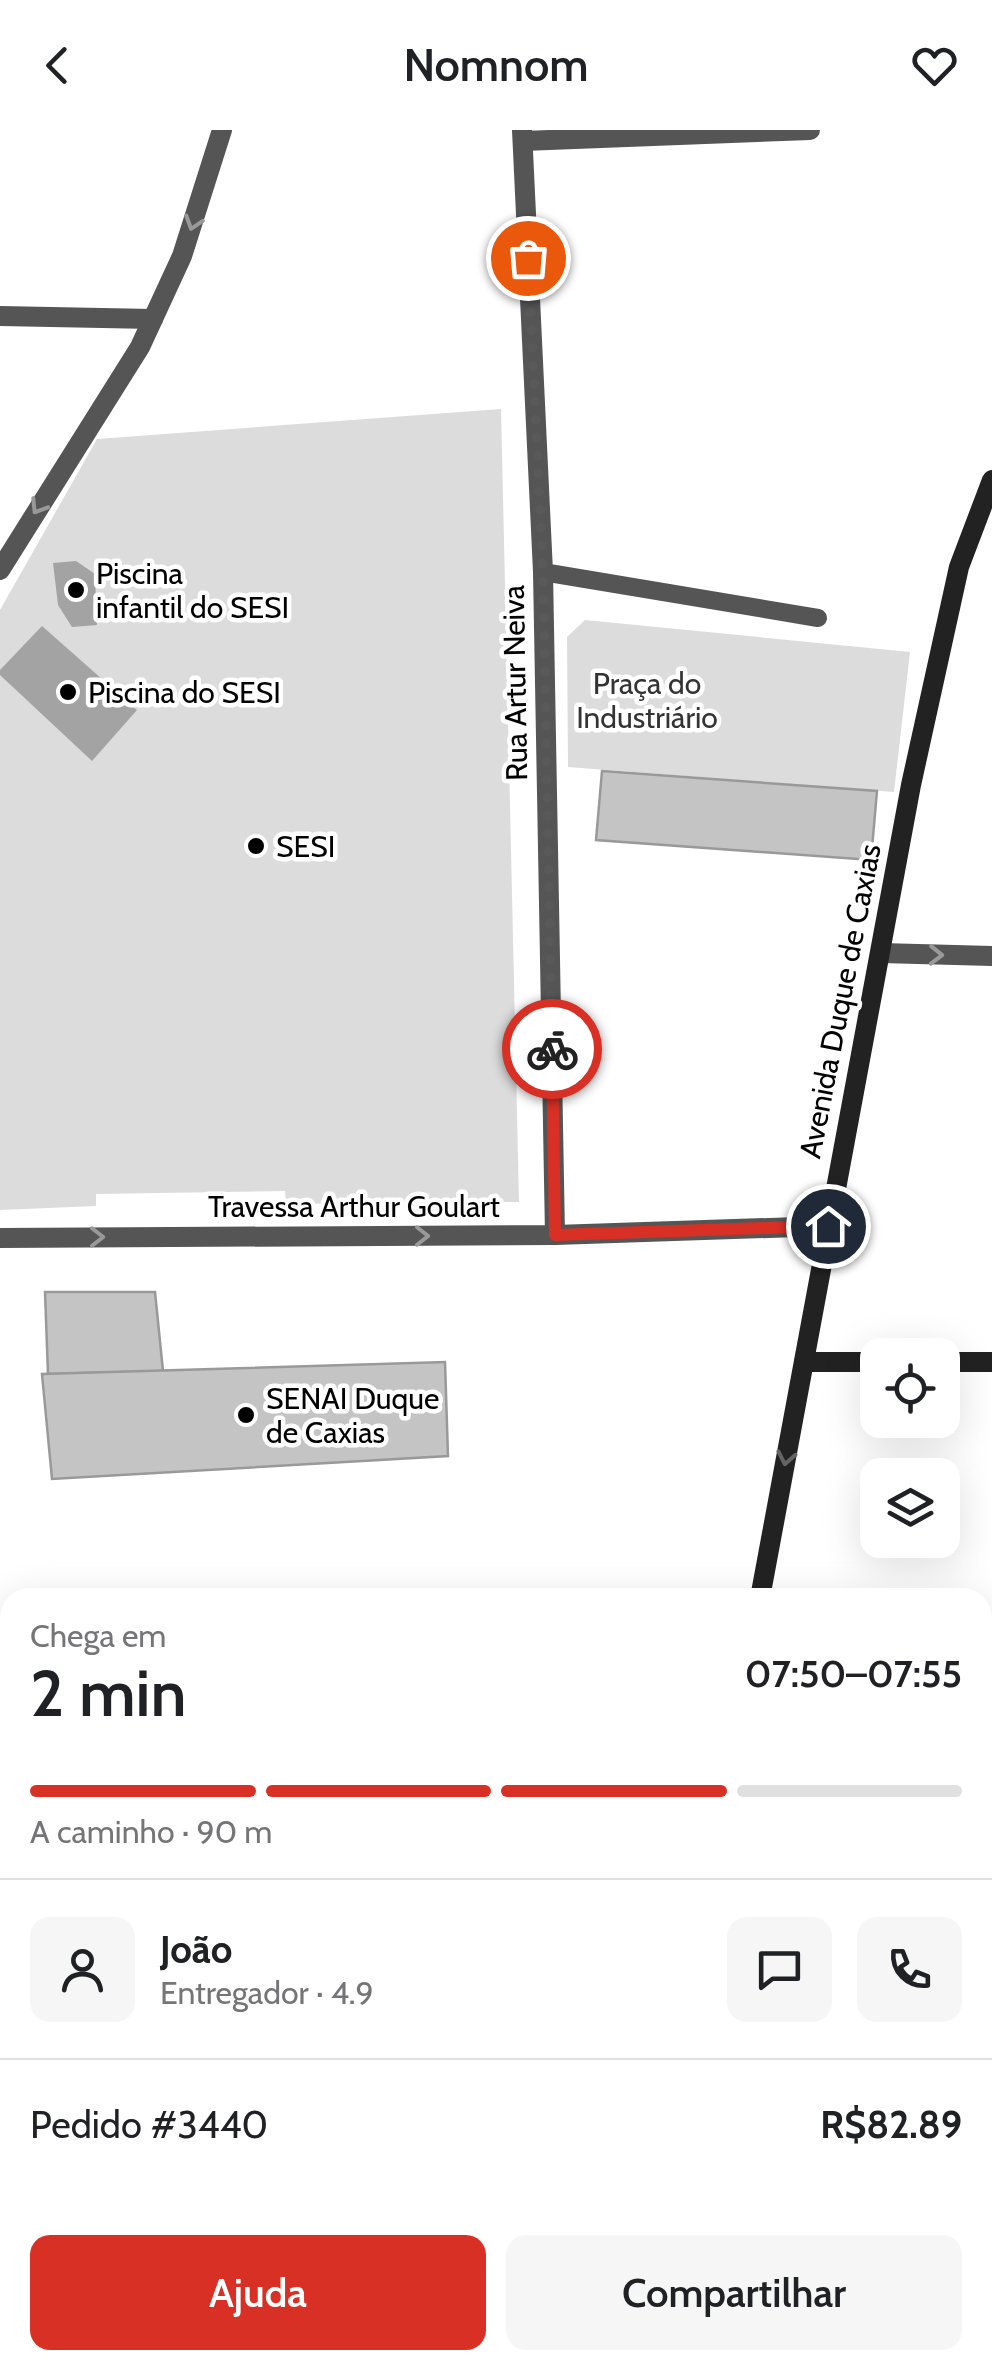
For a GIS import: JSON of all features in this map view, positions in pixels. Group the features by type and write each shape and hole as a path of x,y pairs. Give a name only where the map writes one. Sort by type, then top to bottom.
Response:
{"main road":[{"name":"Avenida Duque de Caxias","path":"762,1588 947,619 959,568 990,491"},
{"path":"804,1362 860,1362"},
{"path":"960,1362 992,1362"}],"street":[{"path":"0,570 140,346 182,256 222,130"},
{"path":"522,136 810,130"},
{"name":"Rua Artur Neiva","path":"522,136 543,572 555,1235"},
{"path":"0,316 153,319"},
{"path":"881,952 992,956"},
{"name":"Travessa Arthur Goulart","path":"0,1238 555,1235 828,1226"}],"lane":[{"path":"543,572 818,618"}],"green space":[{"name":"SESI","path":"501,409 519,1202 286,1204 285,1191 96,1194 96,1206 0,1210 0,610 97,439"},
{"name":"Praça do Industriário","path":"585,620 910,652 894,792 568,767 567,637"}],"shaded area":[{"name":"Piscina infantil do SESI","path":"76,561 95,574 97,625 72,627 58,605 53,563"},
{"name":"Piscina do SESI","path":"42,626 137,710 92,761 0,675 0,670"}],"building":[{"path":"602,771 877,791 871,860 596,840"},
{"path":"45,1292 155,1292 163,1371 48,1374"},
{"name":"SENAI Duque de Caxias","path":"445,1362 448,1456 52,1479 42,1374"}],"way so far":[{"path":"528,258 543,572 552,1049"}],"place":[{"name":"Piscina infantil do SESI","path":"76,590"},
{"name":"Piscina do SESI","path":"68,692"},
{"name":"SESI","path":"256,846"},
{"name":"SENAI Duque de Caxias","path":"246,1415"}],"route":[{"path":"552,1049 555,1235 828,1226"}]}
